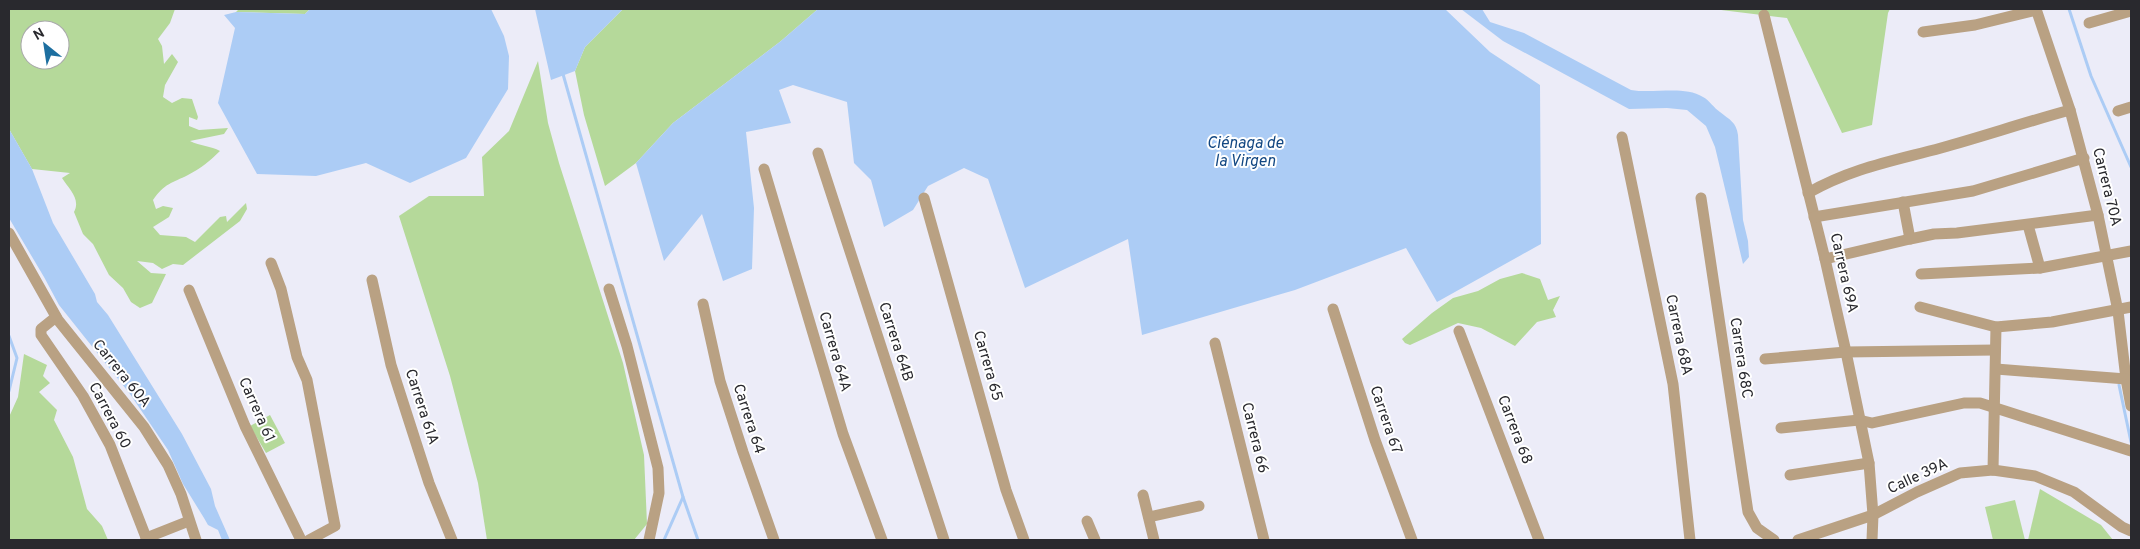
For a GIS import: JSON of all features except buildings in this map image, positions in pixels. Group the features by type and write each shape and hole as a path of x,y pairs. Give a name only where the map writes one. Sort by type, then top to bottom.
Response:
{"street":[{"path":"1923,32 1975,25 2036,9"},
{"name":"Carrera 70A","path":"2036,9 2070,110 2098,215 2118,311 2131,406"},
{"path":"2089,23 2131,11"},
{"name":"Carrera 69A","path":"1764,15 1825,259 1869,463 1873,515 1872,540"},
{"path":"2118,111 2131,108"},
{"path":"1808,193 1832,179 1863,168 1941,148 2070,110"},
{"name":"Carrera 68A","path":"1622,137 1673,384 1690,540"},
{"name":"Carrera 64B","path":"818,152 944,540"},
{"path":"1814,217 1972,191 2084,158"},
{"name":"Carrera 64A","path":"764,169 842,434 882,540"},
{"name":"Carrera 65","path":"924,198 1006,490 1024,540"},
{"name":"Carrera 68C","path":"1701,198 1748,512 1752,521 1774,540"},
{"path":"1903,202 1910,239"},
{"path":"1825,259 1934,234 1957,234 2098,215"},
{"path":"2028,225 2040,268"},
{"name":"Carrera 60A","path":"9,233 56,317 144,427 168,465 181,494 196,540"},
{"path":"1921,274 2040,268 2131,251"},
{"path":"271,263 281,289 297,357 307,380 334,526 309,540"},
{"name":"Carrera 61A","path":"372,280 391,365 429,483 452,540"},
{"path":"609,289 627,346 658,468 659,493 649,540"},
{"name":"Carrera 61","path":"189,290 245,426 302,540"},
{"name":"Carrera 64","path":"703,304 720,381 742,452 774,540"},
{"path":"1920,308 1996,327 2052,322 2131,308"},
{"name":"Carrera 67","path":"1333,309 1374,440 1412,540"},
{"name":"Carrera 60","path":"56,317 41,329 41,335 83,396 110,445 147,539"},
{"path":"1993,470 1996,327"},
{"name":"Carrera 68","path":"1459,331 1539,540"},
{"name":"Carrera 66","path":"1215,343 1264,540"},
{"path":"1764,359 1846,352 1995,350"},
{"path":"1996,369 2126,380"},
{"path":"1781,428 1859,420 1872,423 1980,402 2131,451"},
{"path":"1790,475 1869,463"},
{"name":"Calle 39A","path":"1798,540 1873,515 1917,492 1960,473 1993,470 2036,476 2074,492 2122,527 2131,531"},
{"path":"1143,494 1154,540"},
{"path":"1149,517 1199,506"},
{"path":"1087,520 1095,540"},
{"path":"147,539 189,522"}],"green space":[{"path":"9,9 175,9 170,23 158,39 162,46 164,64 172,54 178,62 165,85 163,97 172,103 182,98 192,99 198,117 197,120 189,117 189,126 199,130 228,128 224,134 190,141 220,151 201,167 169,184 157,194 153,200 156,209 163,206 173,208 169,217 153,227 160,235 186,237 195,242 220,217 226,216 227,222 246,203 247,209 240,221 183,265 173,264 162,269 153,263 137,261 151,273 166,274 152,303 140,308 131,302 123,288 109,275 93,244 83,234 74,212 76,207 75,198 62,178 70,173 32,169 9,129"},
{"path":"239,9 310,9 305,14 236,12"},
{"path":"623,9 818,9 781,41 673,123 636,163 605,186 584,115 575,71 585,47"},
{"path":"1713,9 1890,9 1872,125 1842,133 1787,18"},
{"path":"538,61 548,123 623,363 644,455 647,524 634,540 487,540 478,483 450,376 399,216 429,196 484,196 482,157 509,131"},
{"path":"1522,273 1540,279 1548,300 1560,296 1553,310 1556,317 1537,322 1515,346 1481,328 1458,323 1410,345 1402,339 1453,298 1478,291 1500,279"},
{"path":"24,354 47,365 43,376 50,383 39,392 57,410 54,420 73,457 87,509 102,526 108,540 9,540 9,417 18,397"},
{"path":"270,415 285,443 266,453 250,426"},
{"path":"2040,489 2101,525 2113,540 2028,540"},
{"path":"2015,500 2025,540 1993,540 1985,507"}],"water":[{"path":"310,9 491,9 504,36 509,56 508,89 466,158 410,183 366,163 316,176 257,174 218,103 235,28 224,15 236,12 305,14"},
{"path":"535,9 623,9 585,47 575,71 551,80"},
{"name":"Ciénaga de la Virgen","path":"818,9 1445,9 1490,52 1540,85 1541,244 1437,302 1406,248 1295,290 1142,335 1128,239 1025,288 988,179 964,168 928,186 913,210 884,227 871,180 854,163 847,102 793,85 779,90 791,123 746,132 754,208 752,269 723,281 702,214 664,261 636,163 673,123 781,41"},
{"path":"1461,9 1482,9 1490,22 1524,33 1631,90 1687,91 1695,93 1705,98 1730,119 1736,127 1738,135 1743,220 1748,241 1749,257 1743,264 1715,147 1706,126 1687,110 1667,108 1629,109 1503,41"},
{"path":"9,129 32,169 53,223 95,294 97,302 108,315 182,434 211,489 215,506 230,540 222,540 218,530 208,525 183,484 168,450 130,394 59,305 9,218"}],"waterway":[{"path":"2069,9 2091,76 2131,167"},
{"path":"563,74 683,497 698,540"},
{"path":"9,336 17,358 9,391"},
{"path":"2119,385 2131,442"},
{"path":"664,540 683,497"}]}
